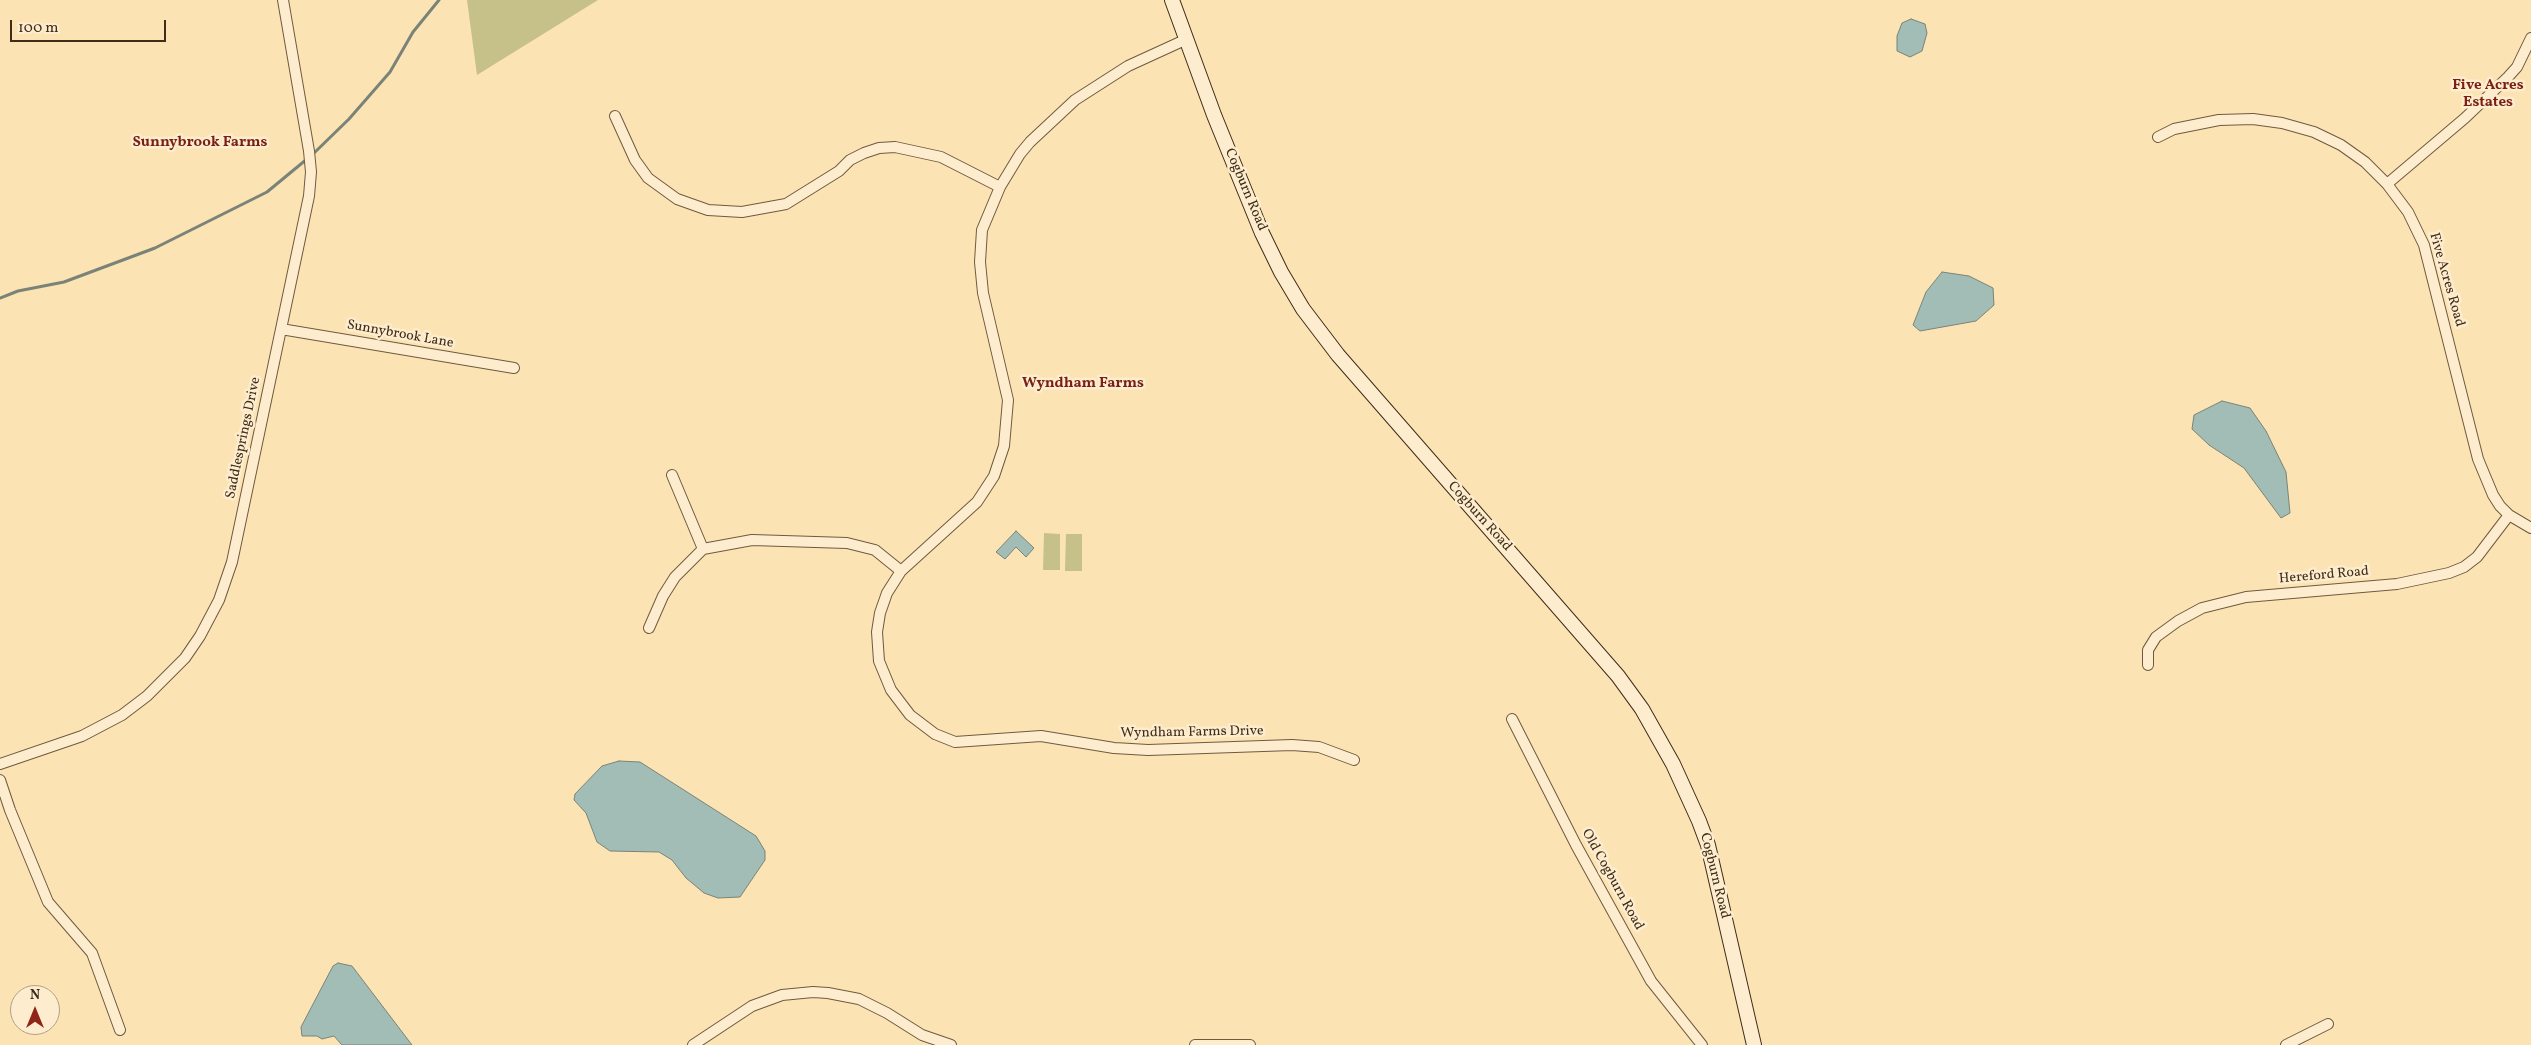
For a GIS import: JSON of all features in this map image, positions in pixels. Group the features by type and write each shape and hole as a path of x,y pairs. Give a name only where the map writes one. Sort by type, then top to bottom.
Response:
{"street":[{"name":"Saddlesprings Drive","path":"0,764 82,736 122,714 167,678 200,636 219,600 232,562 309,196 311,172 283,0"},
{"name":"Cogburn Road","path":"1172,0 1214,115 1262,233 1281,272 1303,309 1342,359 1576,626 1618,676 1642,710 1672,764 1699,821 1708,845 1754,1045"},
{"path":"2388,184 2465,118 2508,77 2517,67 2531,38"},
{"name":"Wyndham Farms Drive","path":"1187,39 1128,66 1075,100 1030,142 1020,154 1000,187 982,230 980,262 983,293 1008,400 1004,446 994,476 977,502 901,571 887,593 880,613 877,632 879,661 891,690 910,714 921,725 955,742 1041,736 1114,748 1148,750 1292,745 1318,747 1354,760"},
{"path":"615,116 635,160 648,178 676,199 708,210 742,212 786,204 839,170 850,160 879,148 895,147 941,158 1000,187"},
{"name":"Five Acres Road","path":"2158,137 2174,129 2219,120 2252,119 2282,123 2314,132 2341,145 2365,162 2388,184 2408,212 2424,245 2478,459 2493,495 2509,515 2531,528"},
{"name":"Sunnybrook Lane","path":"282,329 514,368"},
{"path":"672,475 703,549"},
{"name":"Hereford Road","path":"2148,665 2148,650 2156,636 2202,608 2246,596 2398,584 2449,573 2464,567 2477,557 2509,515"},
{"path":"649,628 663,596 675,577 703,549 752,540 847,543 875,550 901,571"},
{"name":"Old Cogburn Road","path":"1512,719 1576,845 1651,980 1702,1045"},
{"path":"0,780 10,810 48,902 92,953 120,1030"},
{"path":"693,1045 752,1006 782,996 828,992 859,1000 880,1009 922,1035 951,1045"},
{"path":"2286,1045 2328,1024"},
{"path":"1195,1045 1250,1045"}],"shaded area":[{"path":"467,0 598,0 477,75"},
{"path":"1044,533 1060,534 1060,570 1043,570"},
{"path":"1066,534 1082,534 1082,571 1065,571"}],"water":[{"path":"1911,19 1925,24 1927,33 1922,51 1910,57 1897,51 1897,36 1902,23"},
{"path":"1942,272 1969,276 1993,288 1994,305 1976,321 1920,331 1913,325 1926,292"},
{"path":"2222,401 2250,408 2266,431 2286,472 2290,513 2281,518 2244,468 2209,445 2192,429 2194,415"},
{"path":"1016,531 1034,548 1026,557 1016,547 1005,559 996,552"},
{"path":"619,761 640,762 756,836 765,851 765,860 740,897 718,898 704,893 686,878 672,860 659,852 610,851 597,842 586,813 574,800 575,794 602,766"},
{"path":"338,963 352,966 412,1045 342,1045 334,1036 322,1039 317,1036 302,1036 301,1027 333,966"}],"waterway":[{"path":"312,155 349,119 390,72 413,32 439,0"},
{"path":"0,298 18,291 64,282 155,248 267,192 307,159"}],"district":[{"name":"Five Acres Estates","path":"2488,94"},
{"name":"Sunnybrook Farms","path":"200,143"},
{"name":"Wyndham Farms","path":"1083,384"}]}
